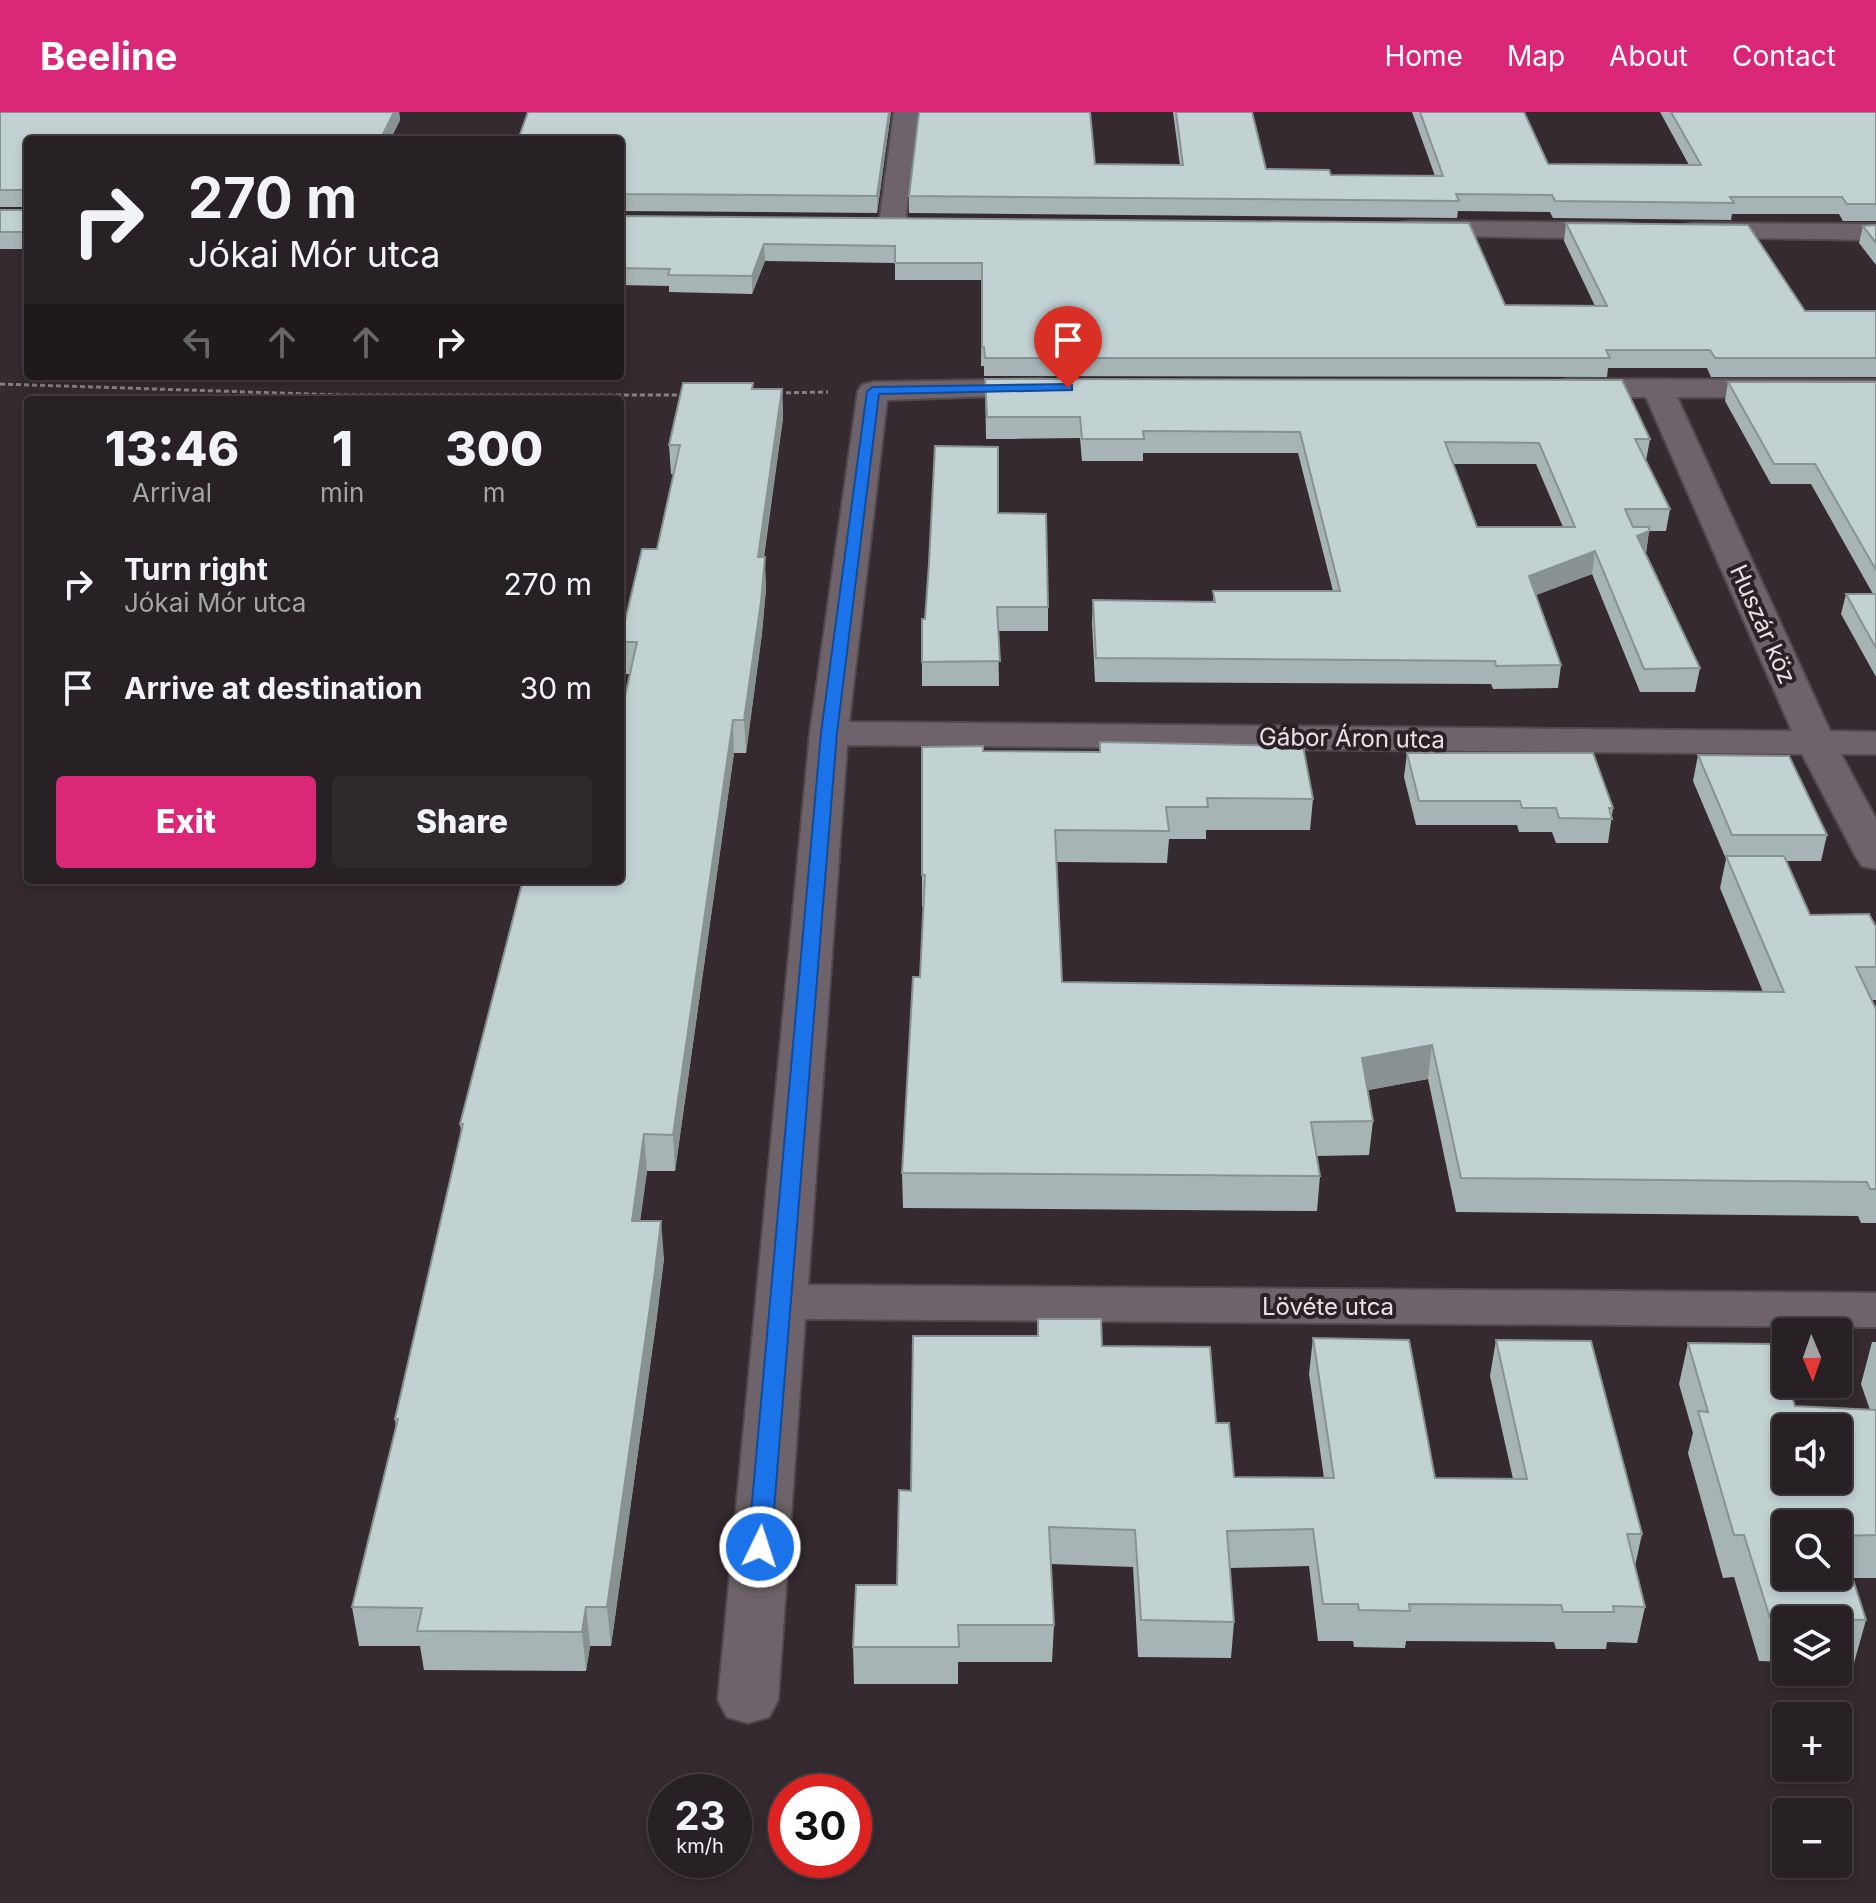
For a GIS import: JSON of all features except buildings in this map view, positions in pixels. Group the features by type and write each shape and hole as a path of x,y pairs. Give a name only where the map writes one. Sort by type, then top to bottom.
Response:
{"street":[{"path":"892,224 906,112"},
{"path":"862,224 924,224"},
{"path":"1386,229 1876,232"},
{"path":"748,1700 829,733 873,391 912,388 1071,388"},
{"path":"1546,388 1876,389"},
{"name":"Huszár köz","path":"1657,388 1816,743 1876,857"},
{"name":"Gábor Áron utca","path":"829,733 1876,743"},
{"name":"Lövéte utca","path":"779,1302 1876,1310"}],"path":[{"path":"0,384 415,396"},
{"path":"764,393 873,391"},
{"path":"624,396 685,395"}],"route":[{"path":"760,1547 829,733 873,391 1068,388"}]}
